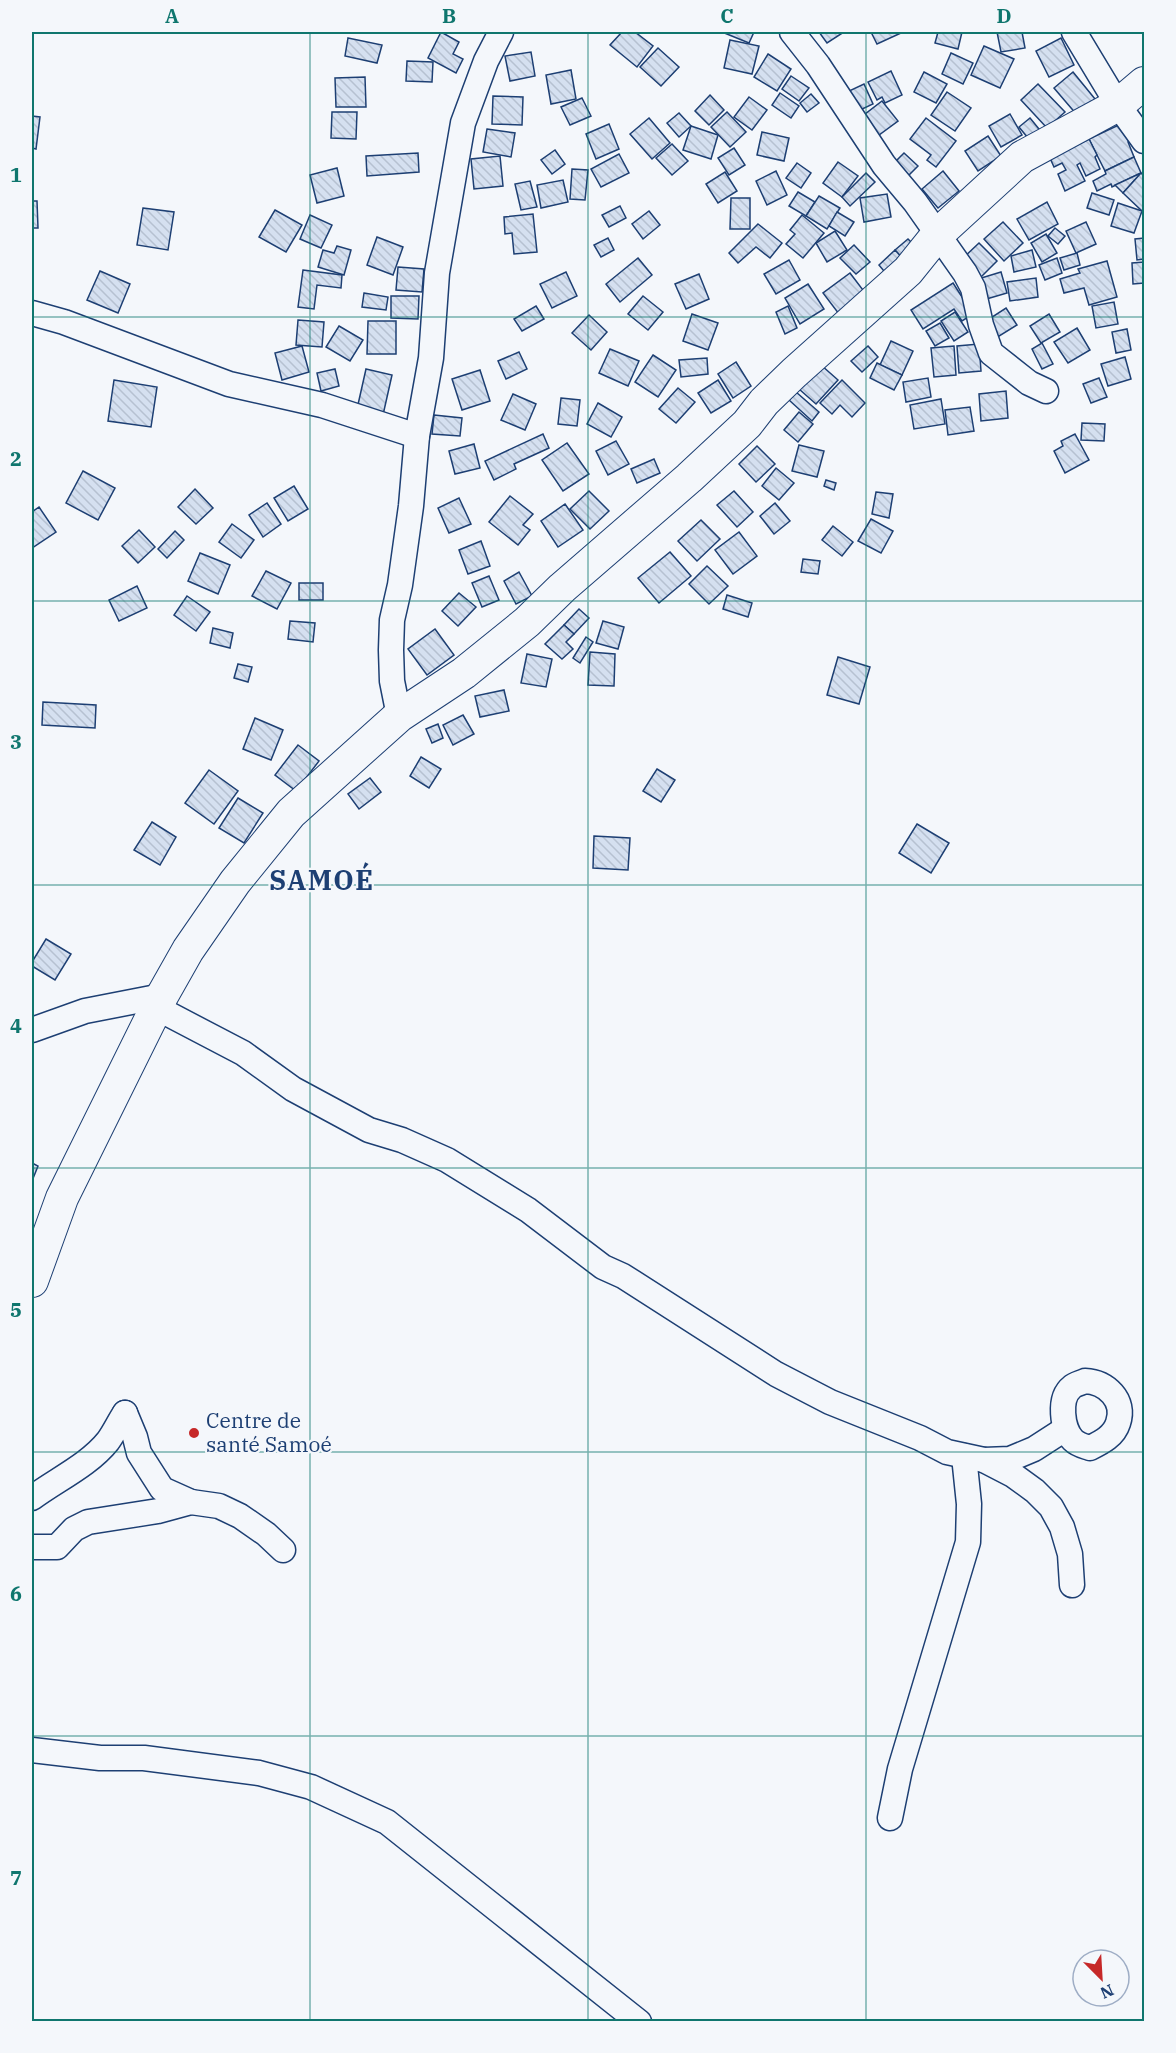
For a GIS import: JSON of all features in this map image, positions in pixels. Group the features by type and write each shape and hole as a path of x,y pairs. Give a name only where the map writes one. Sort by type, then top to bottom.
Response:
{"main road":[{"path":"32,1281 62,1198 188,950 235,882 291,813 399,716 464,673 527,622 606,549 689,478 747,424 764,402 794,373 908,271 937,236 1022,157 1118,105 1144,83"}],"street":[{"path":"399,716 392,681 392,620 400,585 411,506 417,436 431,358 437,273 464,123 486,61 501,32"},
{"path":"792,32 818,65 884,165 915,202 965,273 973,288 981,325 991,352 1029,383 1046,391"},
{"path":"1074,32 1118,105 1144,141"},
{"path":"32,313 64,322 229,384 322,405 417,436"},
{"path":"32,1030 86,1011 160,1002 243,1053 293,1089 369,1130 402,1140 447,1160 528,1210 603,1267 623,1276 776,1374 830,1402 920,1438 947,1452 974,1458 1010,1459 1034,1449 1065,1429"},
{"path":"32,1498 54,1481 83,1465 107,1442 125,1413 139,1453 162,1489 191,1502 219,1506 240,1516 266,1534 283,1550"},
{"path":"974,1458 1013,1475 1035,1491 1051,1507 1062,1527 1070,1554 1072,1586"},
{"path":"890,1818 900,1769 968,1542 974,1458"},
{"path":"32,1547 57,1547 74,1530 88,1522 158,1511 191,1502"},
{"path":"32,1750 100,1758 144,1758 259,1773 311,1787 342,1800 387,1822 639,2022"}],"building":[{"path":"441,32 459,42 453,54 463,59 456,73 428,58"},
{"path":"622,32 635,32 653,46 637,67 610,45"},
{"path":"722,32 754,32 749,43"},
{"path":"819,32 844,32 827,43"},
{"path":"871,32 900,32 901,33 877,44"},
{"path":"938,32 962,32 958,49 935,43"},
{"path":"997,32 1022,32 1025,48 1001,52"},
{"path":"348,38 382,45 377,63 345,56"},
{"path":"1061,38 1074,65 1049,77 1036,51"},
{"path":"730,40 759,46 752,74 724,68"},
{"path":"984,46 1014,59 1000,88 971,75"},
{"path":"658,48 679,67 661,86 640,67"},
{"path":"531,52 535,76 510,81 505,56"},
{"path":"951,53 973,63 963,84 942,74"},
{"path":"768,54 791,69 777,91 754,77"},
{"path":"407,61 433,62 432,82 406,81"},
{"path":"571,70 576,99 551,104 546,75"},
{"path":"891,71 902,95 885,103 882,97 877,100 868,82"},
{"path":"924,72 947,84 936,103 914,92"},
{"path":"1073,72 1095,99 1077,115 1054,88"},
{"path":"791,76 809,88 799,101 782,89"},
{"path":"365,77 366,107 336,107 335,78"},
{"path":"864,84 873,104 858,111 849,91"},
{"path":"1038,84 1065,112 1047,128 1021,100"},
{"path":"947,92 971,108 955,131 931,115"},
{"path":"780,93 799,106 791,118 772,105"},
{"path":"811,94 819,103 807,112 800,103"},
{"path":"710,95 724,110 709,125 695,111"},
{"path":"493,96 523,97 522,125 492,124"},
{"path":"749,97 767,110 752,130 734,117"},
{"path":"582,98 591,116 570,125 561,107"},
{"path":"882,101 898,121 875,138 860,118"},
{"path":"332,112 357,112 356,139 331,138"},
{"path":"727,112 746,132 730,147 711,127"},
{"path":"679,113 691,126 679,137 667,123"},
{"path":"1010,114 1022,135 1001,147 989,126"},
{"path":"32,116 40,117 36,149 32,148"},
{"path":"649,118 670,143 652,159 630,134"},
{"path":"926,118 956,141 936,167 927,160 931,155 910,139"},
{"path":"1030,118 1043,134 1032,143 1019,127"},
{"path":"1125,122 1133,140 1128,142 1134,157 1105,171 1089,139"},
{"path":"609,124 619,149 596,159 586,134"},
{"path":"691,126 718,135 711,159 683,150"},
{"path":"487,129 515,133 511,157 483,152"},
{"path":"762,132 789,138 784,161 757,155"},
{"path":"988,136 1001,156 978,171 965,151"},
{"path":"1089,139 1097,155 1095,157 1100,169 1086,176 1080,163 1077,165 1085,181 1065,191 1058,174 1066,170 1062,163 1054,167 1050,158"},
{"path":"672,144 688,161 672,175 656,158"},
{"path":"734,148 745,165 729,175 718,158"},
{"path":"555,150 565,164 552,174 541,160"},
{"path":"418,153 419,172 367,176 366,156"},
{"path":"904,153 918,166 905,179 891,166"},
{"path":"619,154 629,173 601,187 591,169"},
{"path":"500,156 503,186 474,189 471,159"},
{"path":"1134,157 1141,173 1112,187 1111,184 1097,191 1093,181 1106,174 1105,171"},
{"path":"838,162 858,176 842,197 823,183"},
{"path":"797,163 811,173 801,188 786,178"},
{"path":"337,168 344,196 317,203 310,175"},
{"path":"572,169 588,170 585,200 570,199"},
{"path":"776,171 787,195 767,205 756,181"},
{"path":"943,171 959,191 938,208 922,189"},
{"path":"725,172 737,191 718,203 706,184"},
{"path":"866,173 875,182 850,206 842,197"},
{"path":"1141,173 1123,193 1115,185"},
{"path":"1141,173 1144,176 1144,208 1142,211 1123,193"},
{"path":"563,180 568,202 541,208 537,185"},
{"path":"530,181 537,207 521,210 515,184"},
{"path":"798,192 815,202 806,216 789,206"},
{"path":"1092,193 1114,200 1109,215 1087,208"},
{"path":"887,194 891,217 864,222 860,198"},
{"path":"819,196 840,208 827,229 806,216"},
{"path":"731,198 750,198 750,229 730,229"},
{"path":"32,201 37,201 38,228 32,228"},
{"path":"1047,202 1058,224 1029,240 1017,219"},
{"path":"1118,203 1142,211 1134,233 1111,226"},
{"path":"620,206 626,218 609,227 602,215"},
{"path":"143,208 174,212 168,250 137,245"},
{"path":"275,210 302,225 286,252 259,237"},
{"path":"649,211 660,225 643,239 632,224"},
{"path":"837,212 854,222 845,236 829,226"},
{"path":"533,214 537,252 514,254 512,233 505,234 504,217"},
{"path":"310,215 332,225 321,248 300,239"},
{"path":"802,215 824,233 803,258 786,244 795,234 790,230"},
{"path":"1003,222 1023,243 1004,261 984,239"},
{"path":"1086,222 1096,244 1076,253 1066,231"},
{"path":"758,224 782,243 770,258 756,247 738,263 729,253"},
{"path":"1055,228 1065,236 1058,244 1048,236"},
{"path":"835,231 847,250 827,262 816,243"},
{"path":"1046,234 1057,253 1042,262 1031,243"},
{"path":"377,237 403,247 393,275 367,265"},
{"path":"608,238 614,250 601,257 594,245"},
{"path":"1144,238 1144,259 1137,260 1135,239"},
{"path":"908,239 918,249 905,261 895,250"},
{"path":"979,243 997,261 979,279 961,260"},
{"path":"854,245 870,262 856,274 840,258"},
{"path":"337,246 351,250 344,275 318,267 323,250 334,253"},
{"path":"895,250 905,261 888,276 879,265"},
{"path":"1032,250 1036,267 1014,272 1011,256"},
{"path":"1077,253 1080,265 1064,270 1060,258"},
{"path":"638,258 652,275 620,302 606,284"},
{"path":"1057,258 1062,273 1045,280 1039,265"},
{"path":"789,260 800,280 776,294 764,274"},
{"path":"1107,261 1117,297 1089,305 1084,288 1064,293 1060,279 1080,273 1078,269"},
{"path":"1144,262 1144,283 1133,284 1132,263"},
{"path":"398,267 424,269 422,292 396,290"},
{"path":"303,270 342,275 341,288 317,285 314,309 298,307"},
{"path":"100,271 130,284 118,313 87,300"},
{"path":"566,272 577,296 552,308 540,284"},
{"path":"1001,272 1007,293 983,300 978,279"},
{"path":"850,273 866,294 839,314 823,293"},
{"path":"699,274 709,299 686,309 675,284"},
{"path":"1036,278 1038,297 1010,301 1007,282"},
{"path":"953,283 973,314 962,321 954,309 923,329 911,310"},
{"path":"808,284 824,309 800,324 785,298"},
{"path":"364,293 388,297 386,310 362,307"},
{"path":"391,296 419,296 418,319 391,318"},
{"path":"643,296 663,312 648,330 628,314"},
{"path":"1114,302 1118,324 1096,328 1092,306"},
{"path":"536,306 544,319 522,331 514,319"},
{"path":"788,306 797,328 785,334 776,312"},
{"path":"1006,308 1017,325 996,338 986,321"},
{"path":"955,312 968,332 954,341 941,321"},
{"path":"692,314 718,323 708,350 683,341"},
{"path":"1049,314 1060,332 1041,343 1030,326"},
{"path":"589,315 607,332 591,350 572,333"},
{"path":"298,320 324,322 322,347 296,345"},
{"path":"368,321 396,321 396,354 367,354"},
{"path":"940,323 949,338 935,346 926,331"},
{"path":"339,326 363,340 350,361 326,347"},
{"path":"1077,328 1090,350 1068,363 1054,342"},
{"path":"1127,329 1131,350 1116,353 1112,332"},
{"path":"891,341 913,351 902,375 880,365"},
{"path":"1042,343 1053,364 1042,369 1032,349"},
{"path":"979,344 981,371 959,373 957,346"},
{"path":"302,346 309,372 282,380 275,353"},
{"path":"868,346 878,357 862,372 851,361"},
{"path":"954,346 956,375 934,377 931,348"},
{"path":"610,349 639,361 628,386 599,373"},
{"path":"519,352 527,369 506,379 498,361"},
{"path":"653,355 676,370 658,397 635,382"},
{"path":"1125,357 1131,379 1108,386 1101,364"},
{"path":"707,358 708,374 681,377 679,360"},
{"path":"736,362 751,386 733,398 718,374"},
{"path":"877,363 902,375 894,390 870,378"},
{"path":"821,365 838,380 816,404 799,389"},
{"path":"335,369 339,386 321,391 317,373"},
{"path":"366,369 392,375 383,415 357,409"},
{"path":"480,370 490,401 462,410 452,379"},
{"path":"928,378 931,397 906,402 903,382"},
{"path":"1099,378 1107,397 1091,403 1083,384"},
{"path":"114,380 157,387 151,427 108,421"},
{"path":"718,380 731,401 711,413 698,393"},
{"path":"842,380 865,403 852,417 840,405 832,414 820,403"},
{"path":"678,388 695,402 676,423 659,409"},
{"path":"1006,391 1008,418 981,421 979,394"},
{"path":"796,392 819,412 812,421 789,400"},
{"path":"513,394 536,404 525,430 501,420"},
{"path":"561,398 580,400 577,426 558,424"},
{"path":"941,399 945,424 914,429 910,405"},
{"path":"598,403 622,417 611,437 587,424"},
{"path":"970,407 974,431 948,435 945,410"},
{"path":"799,412 813,424 798,442 784,430"},
{"path":"434,415 462,418 460,436 432,434"},
{"path":"1082,423 1105,424 1104,441 1081,440"},
{"path":"543,434 549,448 514,464 516,469 494,480 485,461"},
{"path":"1075,434 1089,460 1065,473 1054,451 1063,446 1061,441"},
{"path":"616,441 629,464 608,475 596,451"},
{"path":"567,443 589,474 563,491 542,460"},
{"path":"474,444 480,468 455,474 449,451"},
{"path":"799,445 824,451 817,477 792,471"},
{"path":"757,446 775,464 756,482 739,464"},
{"path":"654,459 660,473 637,483 631,469"},
{"path":"776,468 794,483 779,500 762,486"},
{"path":"83,471 115,488 98,520 66,503"},
{"path":"826,480 836,483 834,490 824,486"},
{"path":"294,486 308,509 288,521 274,498"},
{"path":"195,489 213,508 196,524 178,507"},
{"path":"589,491 609,511 590,529 570,509"},
{"path":"734,491 753,512 737,527 717,505"},
{"path":"876,492 893,494 889,518 872,514"},
{"path":"510,496 533,514 523,525 530,530 518,545 489,522"},
{"path":"459,498 471,524 449,533 438,508"},
{"path":"267,503 281,524 263,537 249,515"},
{"path":"775,503 790,521 774,534 760,516"},
{"path":"565,504 583,530 558,547 541,521"},
{"path":"39,507 56,532 32,548 32,512"},
{"path":"871,519 893,531 881,553 858,541"},
{"path":"701,520 720,539 697,561 678,541"},
{"path":"232,524 254,540 241,558 219,542"},
{"path":"833,526 853,542 842,556 822,540"},
{"path":"139,530 155,547 138,563 122,546"},
{"path":"175,531 184,540 167,558 158,549"},
{"path":"739,532 757,556 733,574 715,550"},
{"path":"481,541 490,566 468,574 459,550"},
{"path":"670,552 691,576 659,603 638,578"},
{"path":"200,553 230,565 218,594 188,581"},
{"path":"803,559 820,561 818,574 801,572"},
{"path":"707,566 728,586 709,604 689,584"},
{"path":"266,571 291,583 277,609 252,596"},
{"path":"519,572 532,596 516,604 504,581"},
{"path":"489,576 499,600 482,607 472,583"},
{"path":"299,583 323,583 323,600 299,600"},
{"path":"137,586 147,608 119,621 109,600"},
{"path":"459,593 476,607 458,626 442,611"},
{"path":"727,595 752,603 748,617 723,609"},
{"path":"187,596 210,612 196,631 174,615"},
{"path":"579,609 589,618 574,634 564,625"},
{"path":"290,621 315,623 313,642 288,639"},
{"path":"603,621 624,627 618,649 596,643"},
{"path":"564,625 574,634 566,642 573,649 562,659 545,644"},
{"path":"213,628 233,633 230,648 210,643"},
{"path":"435,629 454,655 427,675 408,649"},
{"path":"586,637 593,642 580,663 573,658"},
{"path":"590,652 615,654 614,686 588,685"},
{"path":"527,654 552,659 546,687 521,683"},
{"path":"838,657 870,667 859,704 827,695"},
{"path":"238,664 252,667 248,682 234,678"},
{"path":"504,690 509,711 480,717 475,696"},
{"path":"43,702 96,705 95,728 42,725"},
{"path":"463,715 474,734 453,745 443,725"},
{"path":"255,718 283,730 271,760 243,749"},
{"path":"438,724 443,738 432,743 426,729"},
{"path":"298,745 319,761 296,791 275,775"},
{"path":"421,757 441,769 429,788 410,776"},
{"path":"657,769 675,780 661,802 643,791"},
{"path":"209,770 238,791 214,824 185,803"},
{"path":"370,778 381,792 359,809 348,794"},
{"path":"238,798 263,813 244,843 219,828"},
{"path":"152,822 176,837 160,865 134,850"},
{"path":"917,824 949,843 931,873 899,853"},
{"path":"594,836 630,838 628,870 593,868"},
{"path":"46,939 71,954 55,980 32,966 32,962"},
{"path":"32,1163 38,1166 32,1181"}],"place":[{"name":"Centre de santé Samoé","path":"194,1433"}],"district":[{"name":"SAMOÉ","path":"322,881"}]}
